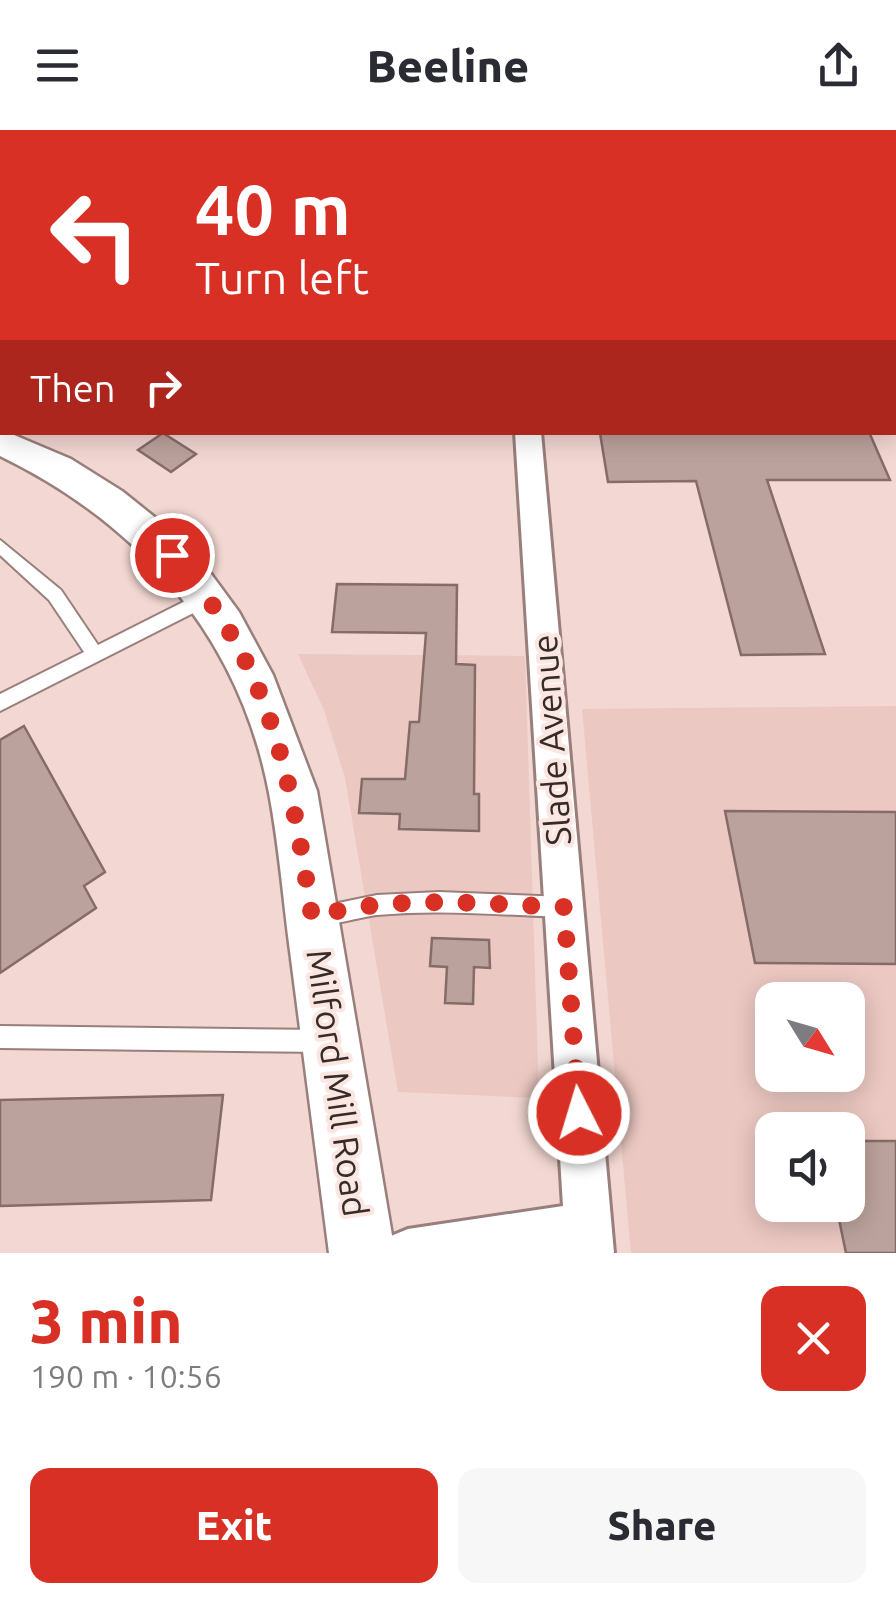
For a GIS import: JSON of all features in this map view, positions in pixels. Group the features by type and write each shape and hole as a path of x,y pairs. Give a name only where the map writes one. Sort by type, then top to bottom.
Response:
{"main road":[{"name":"Milford Mill Road","path":"0,441 58,466 120,506 156,537 208,598 251,668 276,727 293,791 362,1253"}],"street":[{"name":"Slade Avenue","path":"408,1253 590,1240 528,435"}],"lane":[{"path":"0,546 55,595 94,655"},
{"path":"0,703 208,598"},
{"path":"312,917 354,906 419,901 564,907"},
{"path":"0,1037 330,1041"}],"shaded area":[{"path":"298,654 525,656 539,1098 398,1092 345,778 324,710"},
{"path":"896,706 896,1253 631,1253 582,709"}],"building":[{"path":"166,435 196,454 171,472 138,450"},
{"path":"600,435 870,435 890,480 767,480 825,654 741,655 696,481 608,482"},
{"path":"337,584 457,585 456,664 475,665 474,794 479,794 479,831 399,829 400,814 359,813 362,779 405,779 410,722 419,722 426,633 332,632"},
{"path":"24,726 105,872 84,886 96,908 0,973 0,740"},
{"path":"725,811 896,812 896,964 755,963"},
{"path":"432,938 489,940 490,968 474,967 473,1004 445,1003 447,967 430,966"},
{"path":"223,1095 211,1200 0,1206 0,1100"},
{"path":"865,1141 896,1141 896,1253 846,1253 840,1222 865,1222"}],"route":[{"path":"172,555 216,609 251,668 276,727 293,791 312,917 354,906 419,901 564,907 579,1113"}]}
